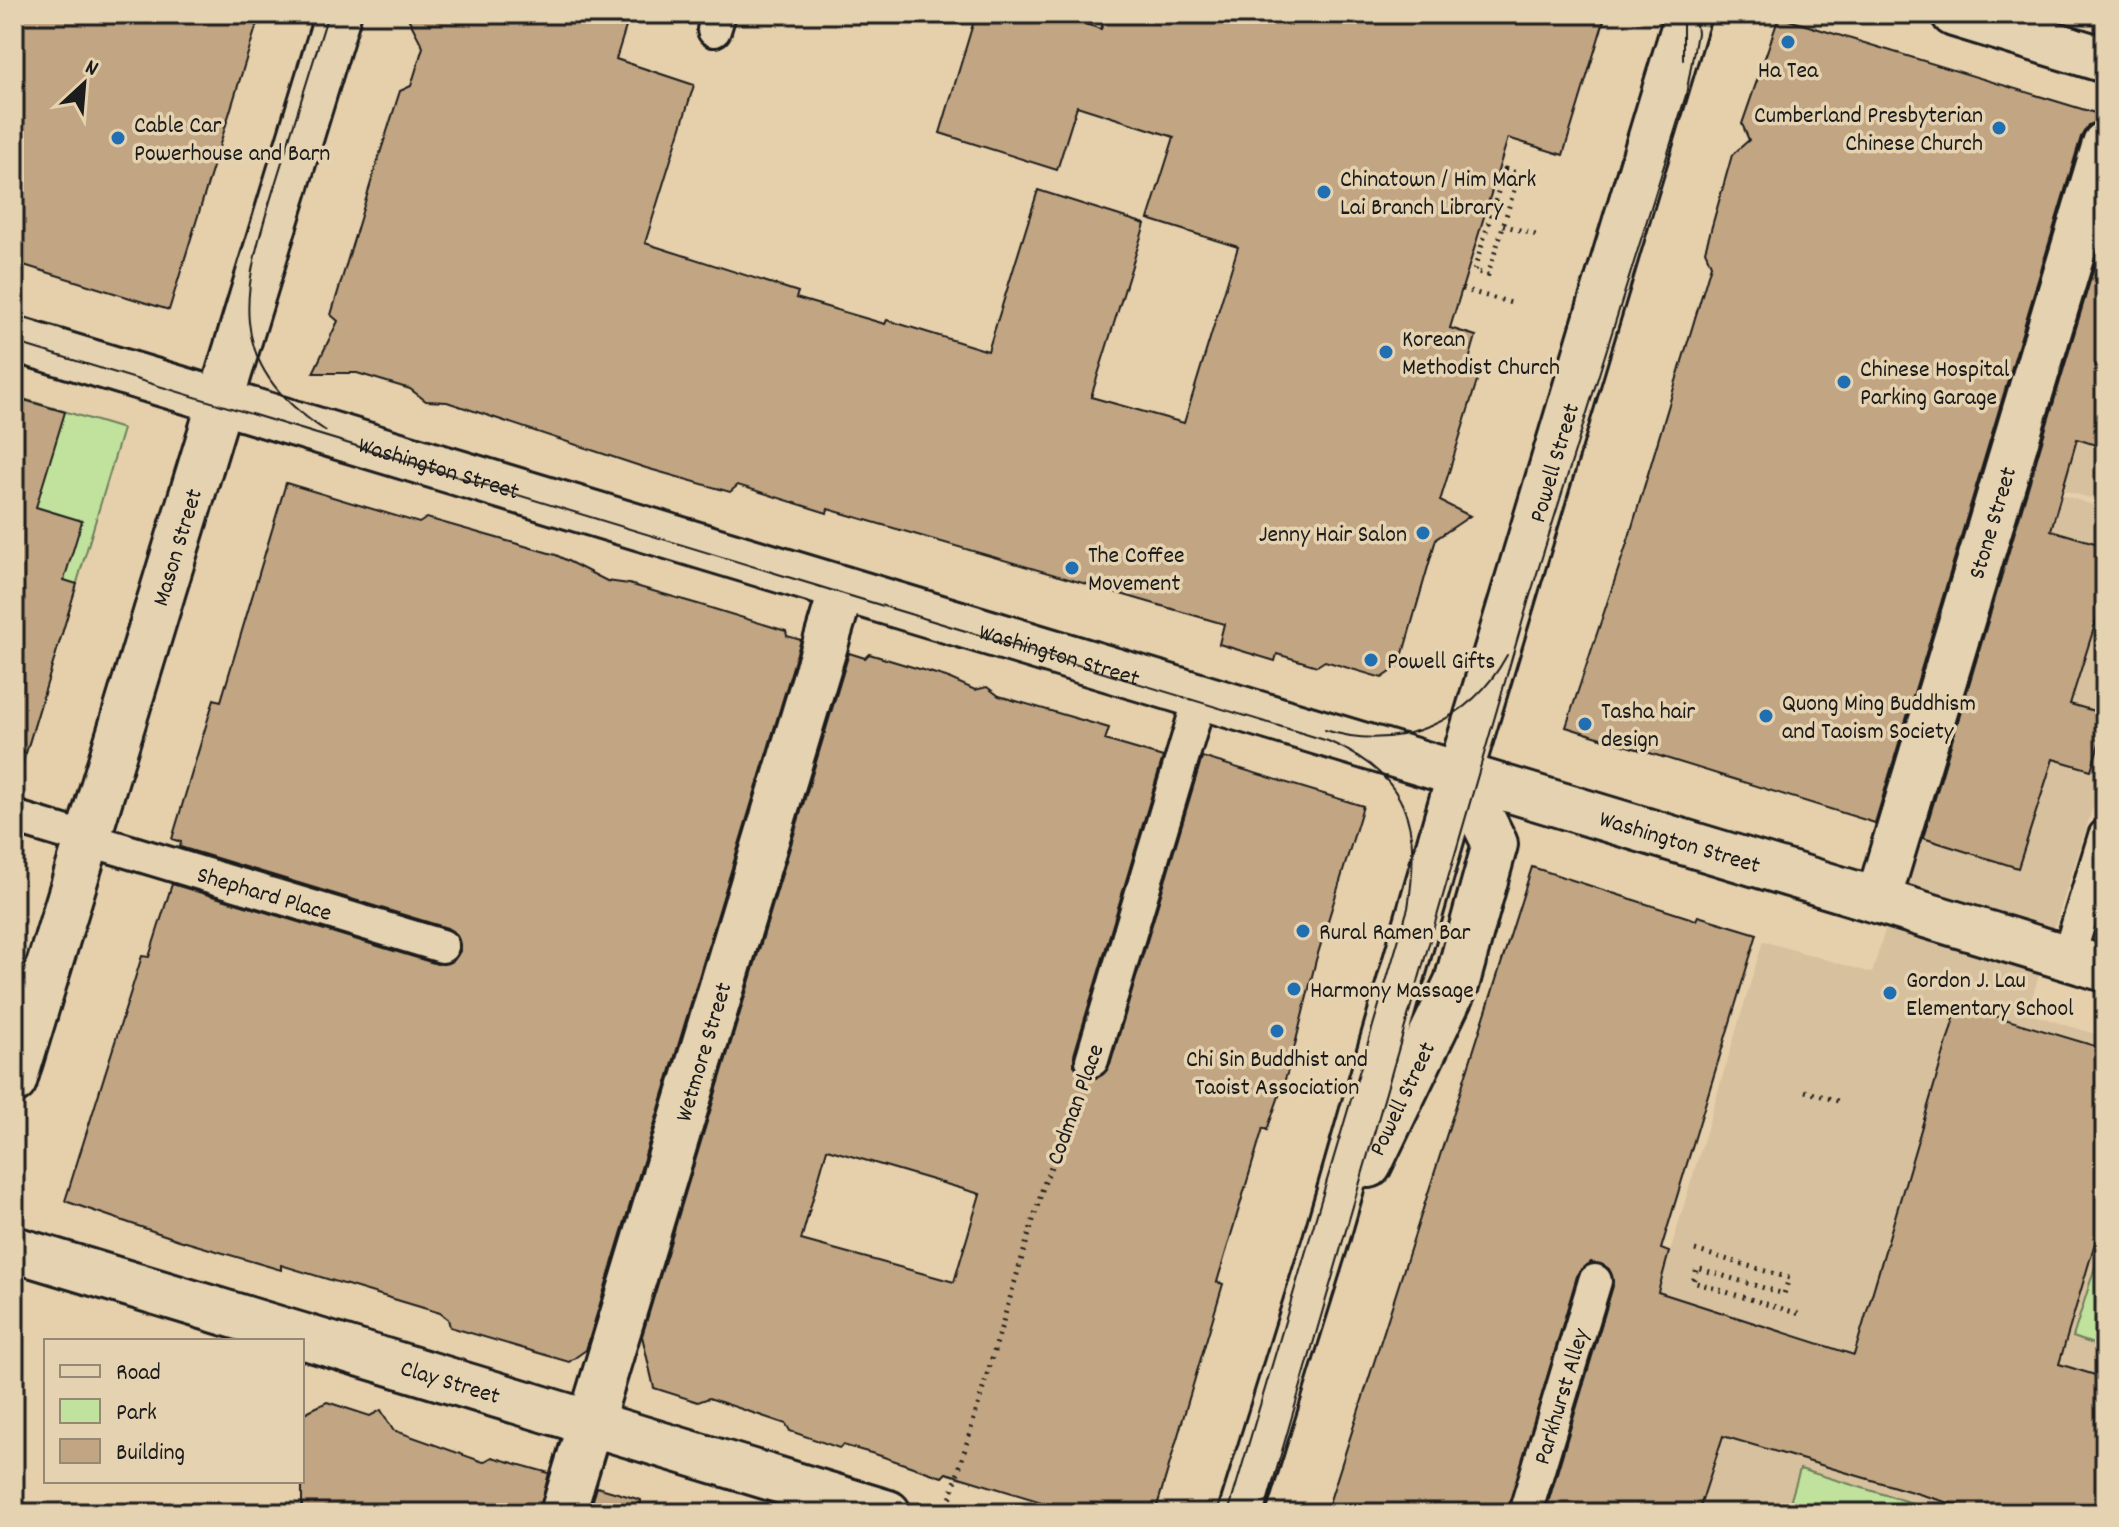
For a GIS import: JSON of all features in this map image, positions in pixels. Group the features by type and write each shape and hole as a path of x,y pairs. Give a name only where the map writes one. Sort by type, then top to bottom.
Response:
{"street":[{"name":"Mason Street","path":"14,1081 338,14"},
{"name":"Powell Street","path":"1241,1513 1326,1240 1460,773 1688,14"},
{"path":"1971,17 2105,60"},
{"name":"Stone Street","path":"1878,900 2105,144"},
{"name":"Washington Street","path":"14,339 2086,964"},
{"name":"Wetmore Street","path":"563,1513 842,589"},
{"name":"Clay Street","path":"14,1249 888,1513"}],"lane":[{"name":"Codman Place","path":"1092,1060 1201,695"},
{"name":"Shephard Place","path":"14,817 442,946"},
{"path":"2086,964 2105,836"},
{"name":"Parkhurst Alley","path":"1525,1513 1595,1281"}],"path":[{"path":"1505,169 1519,174 1503,225 1488,275 1474,271 1486,219 1505,169"},
{"path":"1503,225 1536,235"},
{"path":"1462,289 1515,304"},
{"name":"Codman Place","path":"946,1513 1043,1187 1092,1060"},
{"path":"1805,1091 1838,1101"},
{"path":"1695,1250 1789,1278 1784,1294 1697,1268 1693,1282 1803,1315"}],"shaded area":[{"path":"2105,261 2105,503 2037,482"},
{"name":"Gordon J. Lau Elementary School","path":"2020,481 2105,509 2105,770 2027,1013 2105,1037 2105,1513 1558,1513 1658,1292 1763,941 1872,973"}],"green space":[{"path":"14,396 123,429 14,793"},
{"path":"2105,1235 2105,1348 2073,1337"},
{"path":"1800,1469 1945,1513 1787,1513"}],"building":[{"name":"Cable Car Powerhouse and Barn","path":"14,14 260,14 169,310 14,262"},
{"path":"406,14 630,14 616,59 694,85 645,243 798,292 796,298 885,324 887,320 988,351 1038,190 1145,224 1091,397 1184,423 1238,247 1148,219 1174,137 1077,106 1057,170 940,133 976,14 1054,14 1101,29 1106,14 1606,14 1563,155 1508,138 1450,328 1476,336 1467,367 1480,371 1440,501 1470,516 1436,539 1402,657 1398,667 1382,678 1325,661 1317,666 1277,654 1275,661 1219,644 1224,624 828,509 827,513 738,485 730,492 646,468 447,402 426,401 410,389 357,373 313,373 338,321 331,315 400,91 411,86 423,47"},
{"path":"1779,17 2105,116 2105,120 2088,125 2081,137 1875,823 1566,727 1629,537 1711,265 1705,251 1732,155 1749,140 1742,124"},
{"path":"2105,231 2105,448 2077,439 2051,530 2105,546 2105,593 2070,704 2105,714 2105,724 2091,770 2053,759 2018,868 1923,838"},
{"path":"14,397 65,412 36,507 82,521 64,580 77,584 26,753 14,752"},
{"path":"286,483 419,523 427,518 556,555 607,581 629,584 701,605 786,631 787,636 801,640 586,1350 569,1362 450,1327 448,1319 440,1313 281,1265 281,1270 179,1240 65,1201 142,956 149,957 172,884 437,964 454,960 460,951 456,934 447,928 180,847 181,842 172,839 214,699 221,701"},
{"path":"849,653 865,658 869,654 946,677 975,690 987,687 999,696 1109,728 1105,740 1163,757 1074,1055 1074,1065 1086,1078 1097,1078 1110,1065 1202,757 1363,806 1316,960 1290,1065 1267,1130 1263,1128 1217,1282 1223,1284 1155,1513 1078,1513 946,1473 942,1477 843,1445 839,1448 790,1431 786,1424 709,1398 698,1402 654,1388 642,1336","holes":["827,1149 980,1194 954,1282 801,1240"]},
{"path":"1532,867 1696,920 1698,916 1757,934 1661,1249 1669,1252 1658,1292 1854,1355 1958,1005 2105,1049 2105,1209 2059,1364 2105,1378 2105,1513 1983,1513 1723,1436 1698,1513 1545,1513 1613,1286 1609,1269 1591,1262 1577,1276 1507,1513 1326,1513"},
{"path":"327,1402 370,1416 381,1410 393,1430 483,1462 492,1457 549,1473 539,1513 302,1513 304,1413"},
{"path":"597,1487 641,1500 640,1513 589,1513"}],"tram line":[{"path":"326,431 291,404 268,377 254,348 249,318 250,286 265,216 328,14"},
{"path":"1683,14 1683,60"},
{"path":"1264,1513 1529,599 1686,95 1697,33 1695,14"},
{"path":"14,342 1328,741 1376,770 1392,787 1403,806 1410,828 1412,879 1408,908 1228,1513"},
{"path":"1325,730 1352,736 1379,737 1405,734 1430,726 1474,698 1507,655"}],"place":[{"name":"Ha Tea","path":"1788,42"},
{"name":"Cumberland Presbyterian Chinese Church","path":"1999,128"},
{"name":"Cable Car Powerhouse and Barn","path":"118,138"},
{"name":"Chinatown / Him Mark Lai Branch Library","path":"1324,192"},
{"name":"Korean Methodist Church","path":"1386,352"},
{"name":"Chinese Hospital Parking Garage","path":"1844,382"},
{"name":"Jenny Hair Salon","path":"1423,533"},
{"name":"The Coffee Movement","path":"1072,568"},
{"name":"Powell Gifts","path":"1371,660"},
{"name":"Quong Ming Buddhism and Taoism Society","path":"1766,716"},
{"name":"Tasha hair design","path":"1585,724"},
{"name":"Rural Ramen Bar","path":"1303,931"},
{"name":"Harmony Massage","path":"1294,989"},
{"name":"Gordon J. Lau Elementary School","path":"1890,993"},
{"name":"Chi Sin Buddhist and Taoist Association","path":"1277,1031"}]}
